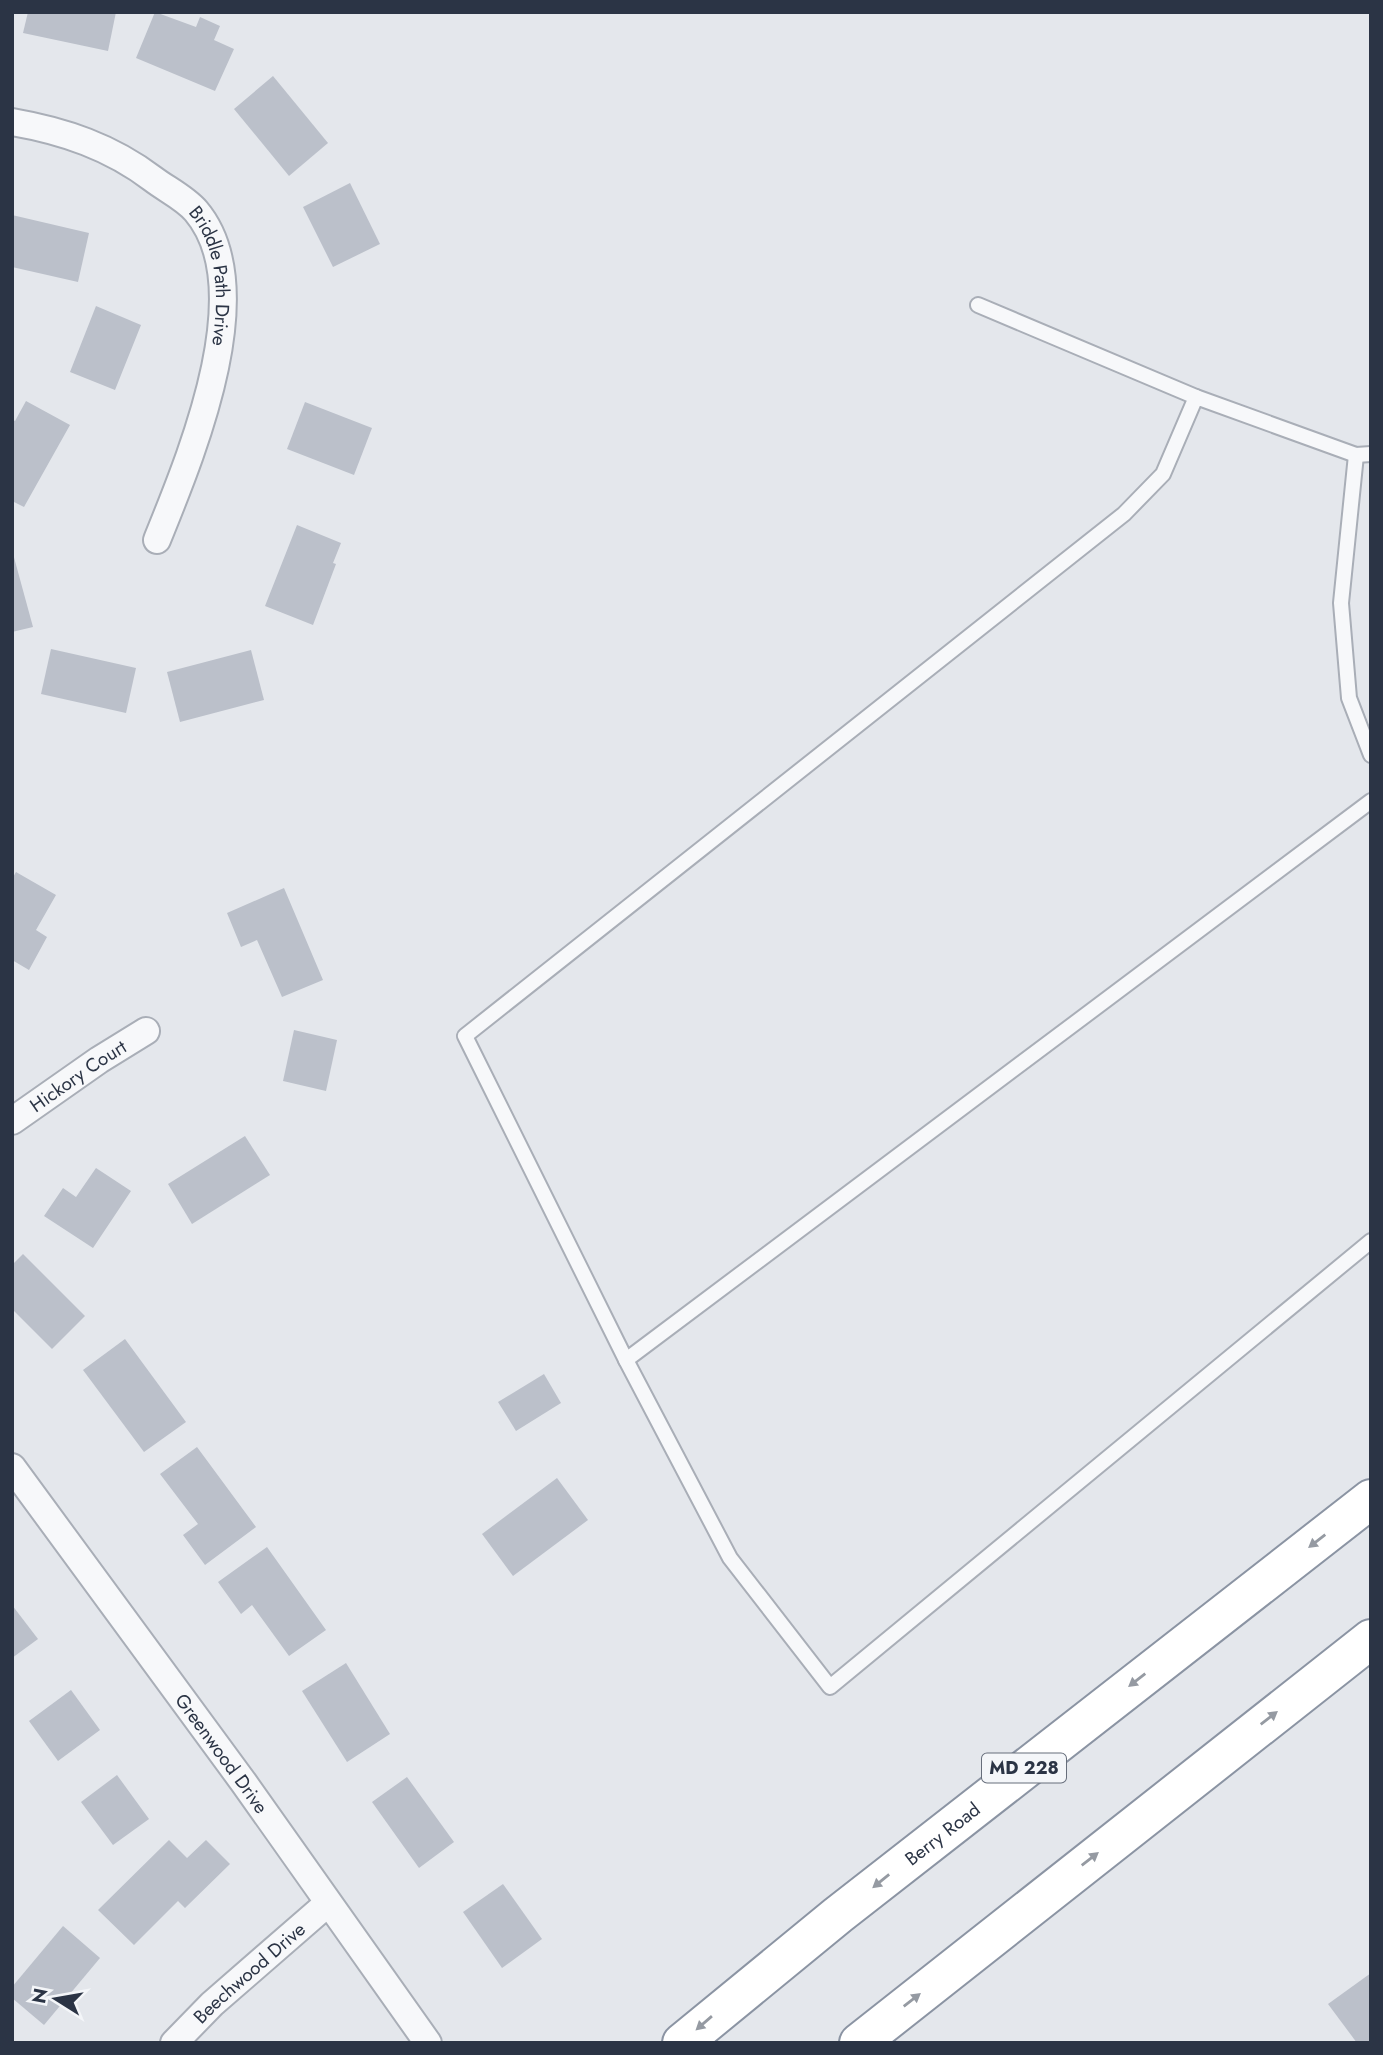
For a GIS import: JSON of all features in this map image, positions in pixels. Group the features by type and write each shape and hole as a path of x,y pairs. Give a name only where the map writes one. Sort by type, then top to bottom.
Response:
{"highway":[{"name":"Berry Road","path":"682,2043 967,1812 1371,1499"},
{"path":"859,2043 1371,1639"}],"street":[{"name":"Briddle Path Drive","path":"12,122 94,143 136,166 195,210 218,258 224,310 210,392 157,540"},
{"name":"Hickory Court","path":"12,1121 99,1060 146,1031"},
{"name":"Greenwood Drive","path":"15,1475 244,1783 428,2043"},
{"name":"Beechwood Drive","path":"174,2043 212,2004 327,1903"}],"lane":[{"path":"978,305 1196,397 1363,455 1341,603 1349,698 1371,755"},
{"path":"1196,397 1163,474 1124,514 465,1036 626,1360 730,1558 830,1687 1371,1241"},
{"path":"626,1360 1371,801"}],"building":[{"path":"28,12 116,12 108,51 23,33"},
{"path":"155,12 196,27 200,17 220,26 214,40 234,49 215,91 136,58"},
{"path":"273,76 328,143 289,176 234,109"},
{"path":"350,183 380,244 333,267 303,207"},
{"path":"12,215 89,233 78,282 12,267"},
{"path":"96,306 141,325 115,390 70,372"},
{"path":"26,401 70,425 24,507 12,501 12,419 15,421"},
{"path":"305,402 372,428 354,475 287,449"},
{"path":"297,525 341,543 313,625 265,606"},
{"path":"12,550 33,627 12,632"},
{"path":"51,649 136,668 126,713 41,694"},
{"path":"251,650 264,700 180,722 167,672"},
{"path":"16,872 56,895 36,930 47,937 29,970 12,960 12,879"},
{"path":"284,888 323,980 282,997 257,940 241,947 227,913"},
{"path":"294,1030 337,1040 326,1091 283,1081"},
{"path":"245,1136 270,1175 192,1224 168,1184"},
{"path":"96,1168 131,1191 93,1248 44,1216 63,1188 76,1197"},
{"path":"23,1254 85,1316 52,1349 12,1309 12,1265"},
{"path":"125,1339 186,1422 144,1452 83,1370"},
{"path":"544,1374 561,1403 516,1431 498,1402"},
{"path":"197,1447 256,1527 205,1565 183,1535 198,1524 160,1474"},
{"path":"557,1478 588,1520 513,1576 482,1534"},
{"path":"267,1547 326,1630 289,1656 252,1605 241,1614 218,1582"},
{"path":"12,1605 38,1639 12,1658"},
{"path":"346,1663 390,1734 347,1762 302,1691"},
{"path":"71,1690 100,1730 58,1761 29,1721"},
{"path":"117,1775 149,1819 113,1845 81,1802"},
{"path":"407,1777 454,1842 419,1868 372,1802"},
{"path":"169,1840 187,1858 206,1840 230,1864 185,1908 178,1901 134,1945 98,1910"},
{"path":"503,1884 542,1939 502,1968 463,1912"},
{"path":"63,1926 100,1958 44,2025 12,1998 12,1987"},
{"path":"1371,1973 1371,2043 1357,2043 1328,2004"}]}
